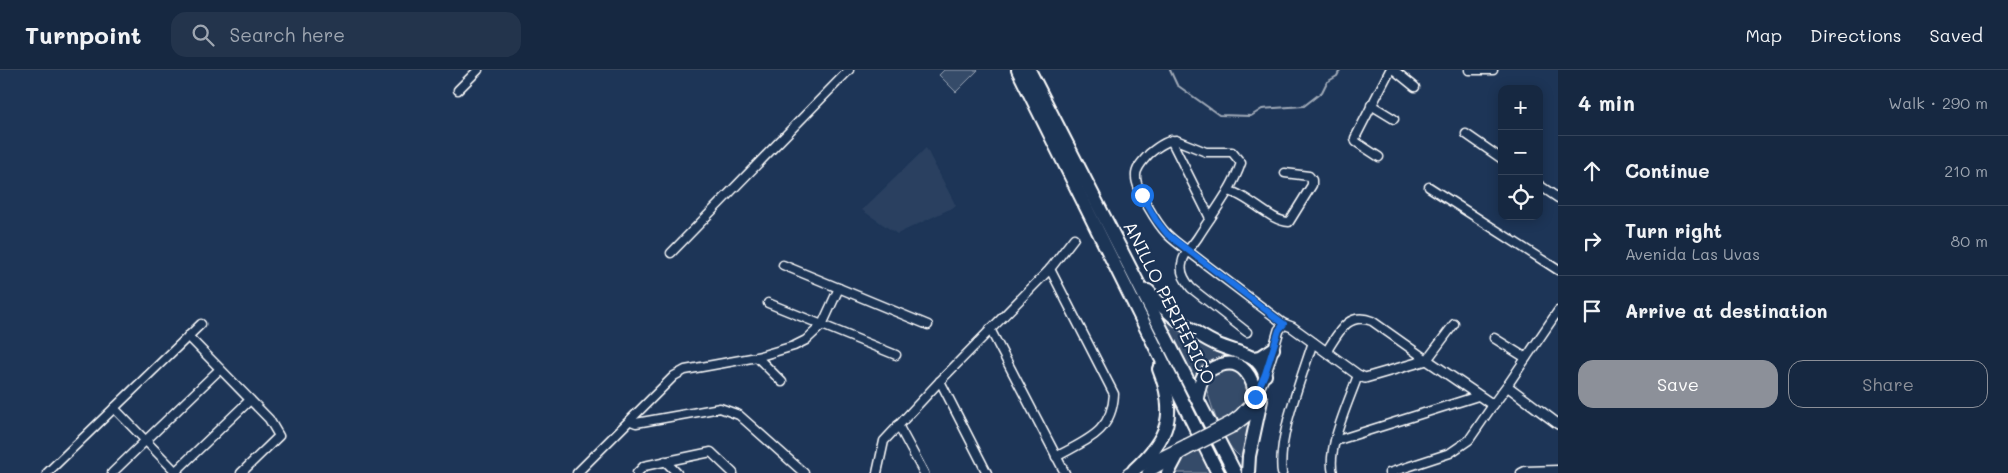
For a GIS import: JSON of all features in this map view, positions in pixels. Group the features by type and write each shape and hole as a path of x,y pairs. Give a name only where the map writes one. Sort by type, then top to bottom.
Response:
{"highway":[{"name":"ANILLO PERIFÉRICO","path":"1018,70 1138,308 1218,473"},
{"name":"ANILLO PERIFÉRICO","path":"1029,70 1235,473"},
{"path":"1133,273 1161,306 1183,324 1220,346 1253,358 1263,368 1265,374"},
{"path":"1133,472 1147,458 1162,436 1169,413 1167,390 1138,308"},
{"path":"1253,358 1261,357 1273,349"},
{"path":"1197,398 1204,374 1214,367 1226,363 1236,364 1245,370 1253,383 1258,399 1248,473"},
{"path":"1168,473 1183,449"},
{"path":"1206,449 1212,473"}],"street":[{"path":"458,90 478,70"},
{"path":"671,253 849,70"},
{"path":"1378,157 1356,142 1355,138 1390,70"},
{"path":"1394,70 1415,87"},
{"path":"1469,70 1494,70"},
{"path":"1371,105 1394,119"},
{"path":"1466,134 1498,156"},
{"path":"1171,140 1210,218"},
{"path":"1247,332 1186,282 1182,264 1188,251 1236,178 1240,163 1232,152 1206,152 1176,140 1171,140 1150,154 1138,168 1136,177 1142,195 1156,220 1167,234 1188,251 1284,324 1292,327 1358,375 1371,378 1427,360 1454,324"},
{"path":"1228,190 1278,218 1289,222 1312,185 1312,180 1309,176 1285,173"},
{"path":"1429,187 1558,270"},
{"path":"1543,188 1558,198"},
{"path":"877,473 884,441 990,329 1050,269 1074,238"},
{"path":"783,265 928,325"},
{"path":"1050,269 1114,394 1114,407 1110,420 1100,430 1056,457"},
{"path":"577,473 674,376 685,370 757,357 800,343 815,333 822,325 839,288"},
{"path":"768,303 896,355"},
{"path":"1389,473 1450,454 1469,440 1558,311"},
{"path":"1326,352 1345,324 1355,319 1364,318 1372,321 1493,405"},
{"path":"47,473 201,324"},
{"path":"1133,472 1183,449 1252,413 1279,330 1284,324"},
{"path":"990,329 1065,473"},
{"path":"188,336 269,419 279,436 241,473"},
{"path":"1494,338 1526,358"},
{"path":"1282,473 1281,452 1287,425 1313,342"},
{"path":"757,357 782,382"},
{"path":"112,473 220,368"},
{"path":"1333,473 1332,453 1335,441 1358,375"},
{"path":"940,381 987,473"},
{"path":"1507,386 1558,424"},
{"path":"1335,441 1478,396"},
{"path":"114,408 175,472 250,400"},
{"path":"630,421 636,423 720,408 726,409 739,415 804,473"},
{"path":"898,425 924,473"},
{"path":"1147,473 1183,449"},
{"path":"637,473 644,466 711,452 734,473"},
{"path":"665,461 677,473"},
{"path":"1521,473 1525,471 1558,470"}],"shaded area":[{"path":"944,70 978,70 956,92 939,75"},
{"path":"926,148 956,206 897,234 862,210"},
{"path":"1161,306 1183,324 1253,358 1265,375 1248,461 1232,449 1226,439 1220,428 1205,385 1191,386 1187,368 1176,343 1158,322"},
{"path":"1197,446 1212,473 1147,473"}],"waterway":[{"path":"1170,70 1177,85 1219,115 1251,116 1262,109 1304,106 1322,92 1327,82 1337,76 1340,70"}],"route":[{"path":"1142,195 1156,220 1167,234 1284,324 1279,330 1265,374 1255,397"}]}
